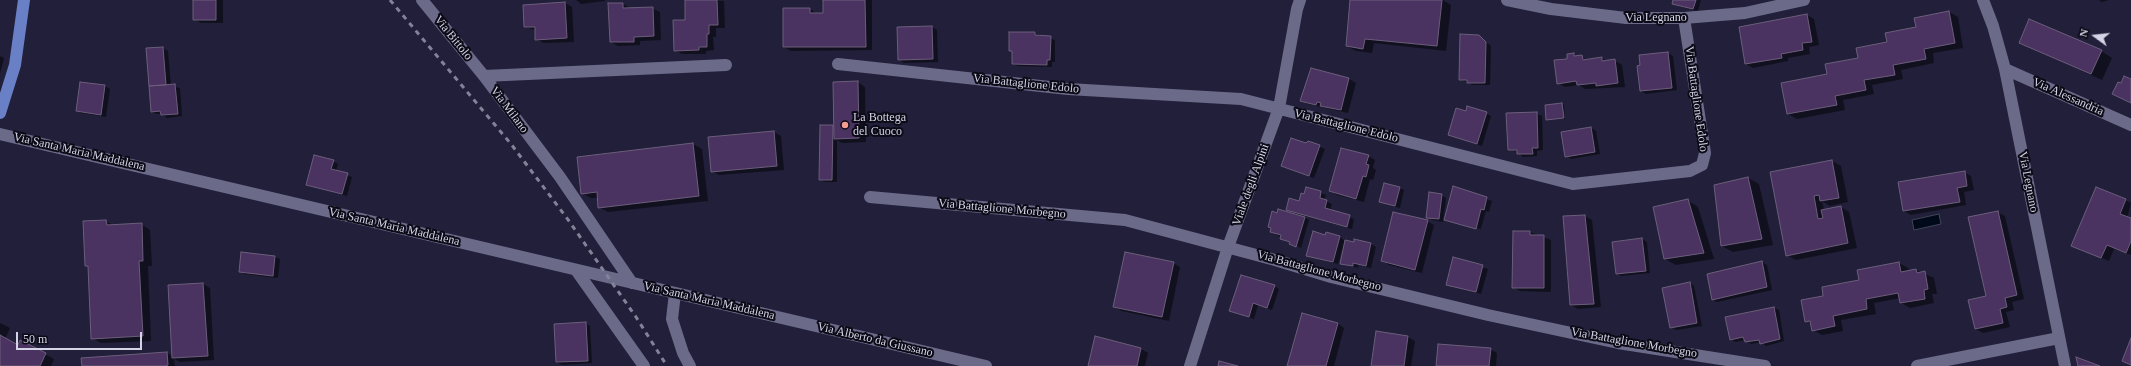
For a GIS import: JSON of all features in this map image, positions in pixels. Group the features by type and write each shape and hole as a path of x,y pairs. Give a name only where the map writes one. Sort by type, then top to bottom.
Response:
{"main road":[{"path":"0,113 15,65 24,0"}],"street":[{"name":"Via Bittolo","path":"422,0 484,76"},
{"name":"Viale degli Alpini","path":"1190,366 1228,247 1279,108 1297,9 1300,0"},
{"name":"Via Legnano","path":"1507,0 1551,9 1626,18 1684,18 1745,13 1804,0"},
{"name":"Via Legnano","path":"1983,0 1993,26 2005,69 2065,366"},
{"name":"Via Battaglione Edolo","path":"838,64 1068,89 1241,99 1573,184 1690,171 1702,165 1705,153 1684,18"},
{"name":"Via Milano","path":"484,76 726,65"},
{"name":"Via Alessandria","path":"2005,69 2131,125"},
{"name":"Via Milano","path":"484,76 560,176 632,283"},
{"name":"Via Santa Maria Maddalena","path":"0,134 788,319"},
{"name":"Via Battaglione Morbegno","path":"870,197 1125,220 1228,247 1331,277 1488,314 1618,343 1765,366"},
{"path":"576,270 644,366"},
{"path":"675,293 672,319 683,353 690,366"},
{"name":"Via Alberto da Giussano","path":"788,319 986,366"},
{"path":"1917,366 2059,338"}],"water":[{"path":"1939,214 1941,224 1914,230 1912,220"}],"building":[{"path":"193,0 216,0 216,20 193,20"},
{"path":"685,0 717,0 718,25 709,25 707,47 699,47 699,50 674,51 673,20 685,20"},
{"path":"823,0 865,0 866,47 783,47 783,8 810,8 810,13 823,13"},
{"path":"1350,0 1442,0 1437,46 1365,39 1363,49 1346,46"},
{"path":"1673,0 1696,0 1693,9 1672,4"},
{"path":"565,2 567,38 535,40 535,27 524,27 523,5"},
{"path":"608,3 623,3 623,8 653,7 654,36 634,37 634,42 610,42"},
{"path":"1949,11 1955,43 1924,49 1926,59 1893,65 1895,75 1864,80 1866,90 1835,96 1837,105 1787,114 1781,83 1827,74 1825,64 1858,58 1856,48 1887,42 1885,33 1916,27 1914,18"},
{"path":"1807,14 1812,42 1802,43 1803,50 1781,54 1782,58 1745,64 1739,27"},
{"path":"2029,19 2102,50 2091,74 2019,43"},
{"path":"932,26 933,59 898,60 897,27"},
{"path":"1009,32 1035,32 1035,35 1051,36 1050,60 1047,60 1047,65 1012,64 1012,51 1009,51"},
{"path":"1460,34 1479,35 1486,42 1485,83 1467,83 1467,80 1459,80"},
{"path":"163,47 166,85 149,86 146,48"},
{"path":"1668,52 1672,88 1640,91 1637,66 1640,65 1639,55"},
{"path":"1574,53 1574,56 1582,55 1583,60 1602,57 1602,61 1615,59 1618,83 1596,86 1596,83 1577,85 1576,81 1557,84 1554,60 1567,59 1567,54"},
{"path":"1311,68 1349,78 1341,110 1320,106 1321,103 1317,102 1316,105 1300,101"},
{"path":"2124,76 2131,79 2131,103 2112,94 2118,82 2121,83"},
{"path":"858,81 859,138 834,139 833,82"},
{"path":"80,82 105,85 101,115 76,111"},
{"path":"175,84 178,114 161,115 160,111 151,112 149,86"},
{"path":"1562,103 1564,118 1546,120 1545,105"},
{"path":"1467,106 1487,112 1477,144 1448,135 1456,108 1466,111"},
{"path":"1537,112 1538,148 1532,148 1533,154 1517,154 1517,150 1508,150 1506,113"},
{"path":"820,125 833,125 832,180 819,180"},
{"path":"1591,127 1595,152 1565,157 1561,132"},
{"path":"774,131 777,166 711,172 708,137"},
{"path":"1291,138 1306,143 1308,141 1320,145 1309,176 1281,166"},
{"path":"693,143 699,196 598,208 597,192 581,194 577,157"},
{"path":"1341,148 1369,155 1366,164 1369,165 1366,177 1363,176 1356,199 1329,191"},
{"path":"314,155 334,160 331,169 348,173 342,194 306,185"},
{"path":"1832,160 1839,198 1820,201 1819,195 1814,196 1818,219 1823,218 1821,210 1841,206 1848,243 1786,256 1770,172"},
{"path":"1965,171 1967,186 1957,188 1960,202 1903,211 1898,182"},
{"path":"1748,177 1762,239 1721,246 1714,185"},
{"path":"1384,183 1400,187 1395,206 1379,202"},
{"path":"1453,186 1487,197 1484,210 1481,209 1476,229 1444,220"},
{"path":"1306,187 1321,191 1320,198 1327,200 1325,208 1350,215 1347,227 1286,210 1289,198 1299,201 1301,193 1304,194"},
{"path":"2096,187 2126,199 2120,214 2131,218 2131,241 2126,253 2107,245 2101,258 2071,246"},
{"path":"1429,192 1442,194 1439,219 1426,218"},
{"path":"1688,199 1704,253 1664,259 1653,207"},
{"path":"1278,209 1305,217 1296,247 1289,244 1290,242 1280,239 1281,235 1270,232 1271,228 1268,227 1272,211 1277,213"},
{"path":"1998,211 2017,295 2005,298 2007,307 2000,309 2003,323 1975,329 1968,300 1986,296 1968,217"},
{"path":"1393,212 1428,220 1415,270 1381,261"},
{"path":"1585,215 1594,304 1570,305 1563,216"},
{"path":"106,220 107,225 142,223 143,261 139,261 143,336 91,339 88,266 85,266 83,221"},
{"path":"1313,231 1325,235 1326,232 1340,236 1333,262 1306,256"},
{"path":"1513,231 1530,231 1530,235 1544,235 1544,288 1512,288"},
{"path":"1642,238 1646,271 1616,274 1612,242"},
{"path":"1354,239 1371,243 1366,266 1353,263 1353,266 1340,264 1345,240 1354,242"},
{"path":"241,252 275,256 273,276 239,272"},
{"path":"1125,252 1174,262 1162,317 1113,307"},
{"path":"1453,257 1483,265 1476,292 1446,285"},
{"path":"1762,261 1767,287 1712,300 1707,274"},
{"path":"1899,262 1901,272 1916,269 1917,273 1925,271 1928,289 1924,290 1925,299 1900,303 1898,293 1866,299 1867,309 1833,316 1835,326 1812,331 1810,321 1805,322 1801,300 1823,296 1822,287 1859,280 1857,270"},
{"path":"1241,275 1275,285 1267,308 1253,303 1249,317 1229,311"},
{"path":"1690,282 1697,323 1670,328 1662,288"},
{"path":"203,283 208,356 172,358 168,285"},
{"path":"1774,307 1780,339 1760,344 1759,340 1745,342 1743,337 1730,340 1725,317"},
{"path":"1302,313 1338,323 1326,366 1287,366"},
{"path":"586,322 588,361 556,362 554,324"},
{"path":"1376,331 1408,336 1404,366 1371,366"},
{"path":"0,335 18,345 20,340 46,353 40,366 0,366"},
{"path":"1095,336 1141,348 1137,366 1088,366"},
{"path":"2131,338 2131,365 2122,361"},
{"path":"1438,344 1491,348 1489,366 1436,366"},
{"path":"167,352 168,365 165,366 82,366 81,358"},
{"path":"2076,357 2100,366 2078,366"},
{"path":"1219,361 1238,366 1218,366"}],"railway":[{"path":"390,0 511,144 569,221 636,317 667,366"}],"place":[{"name":"La Bottega del Cuoco","path":"845,125"}]}
